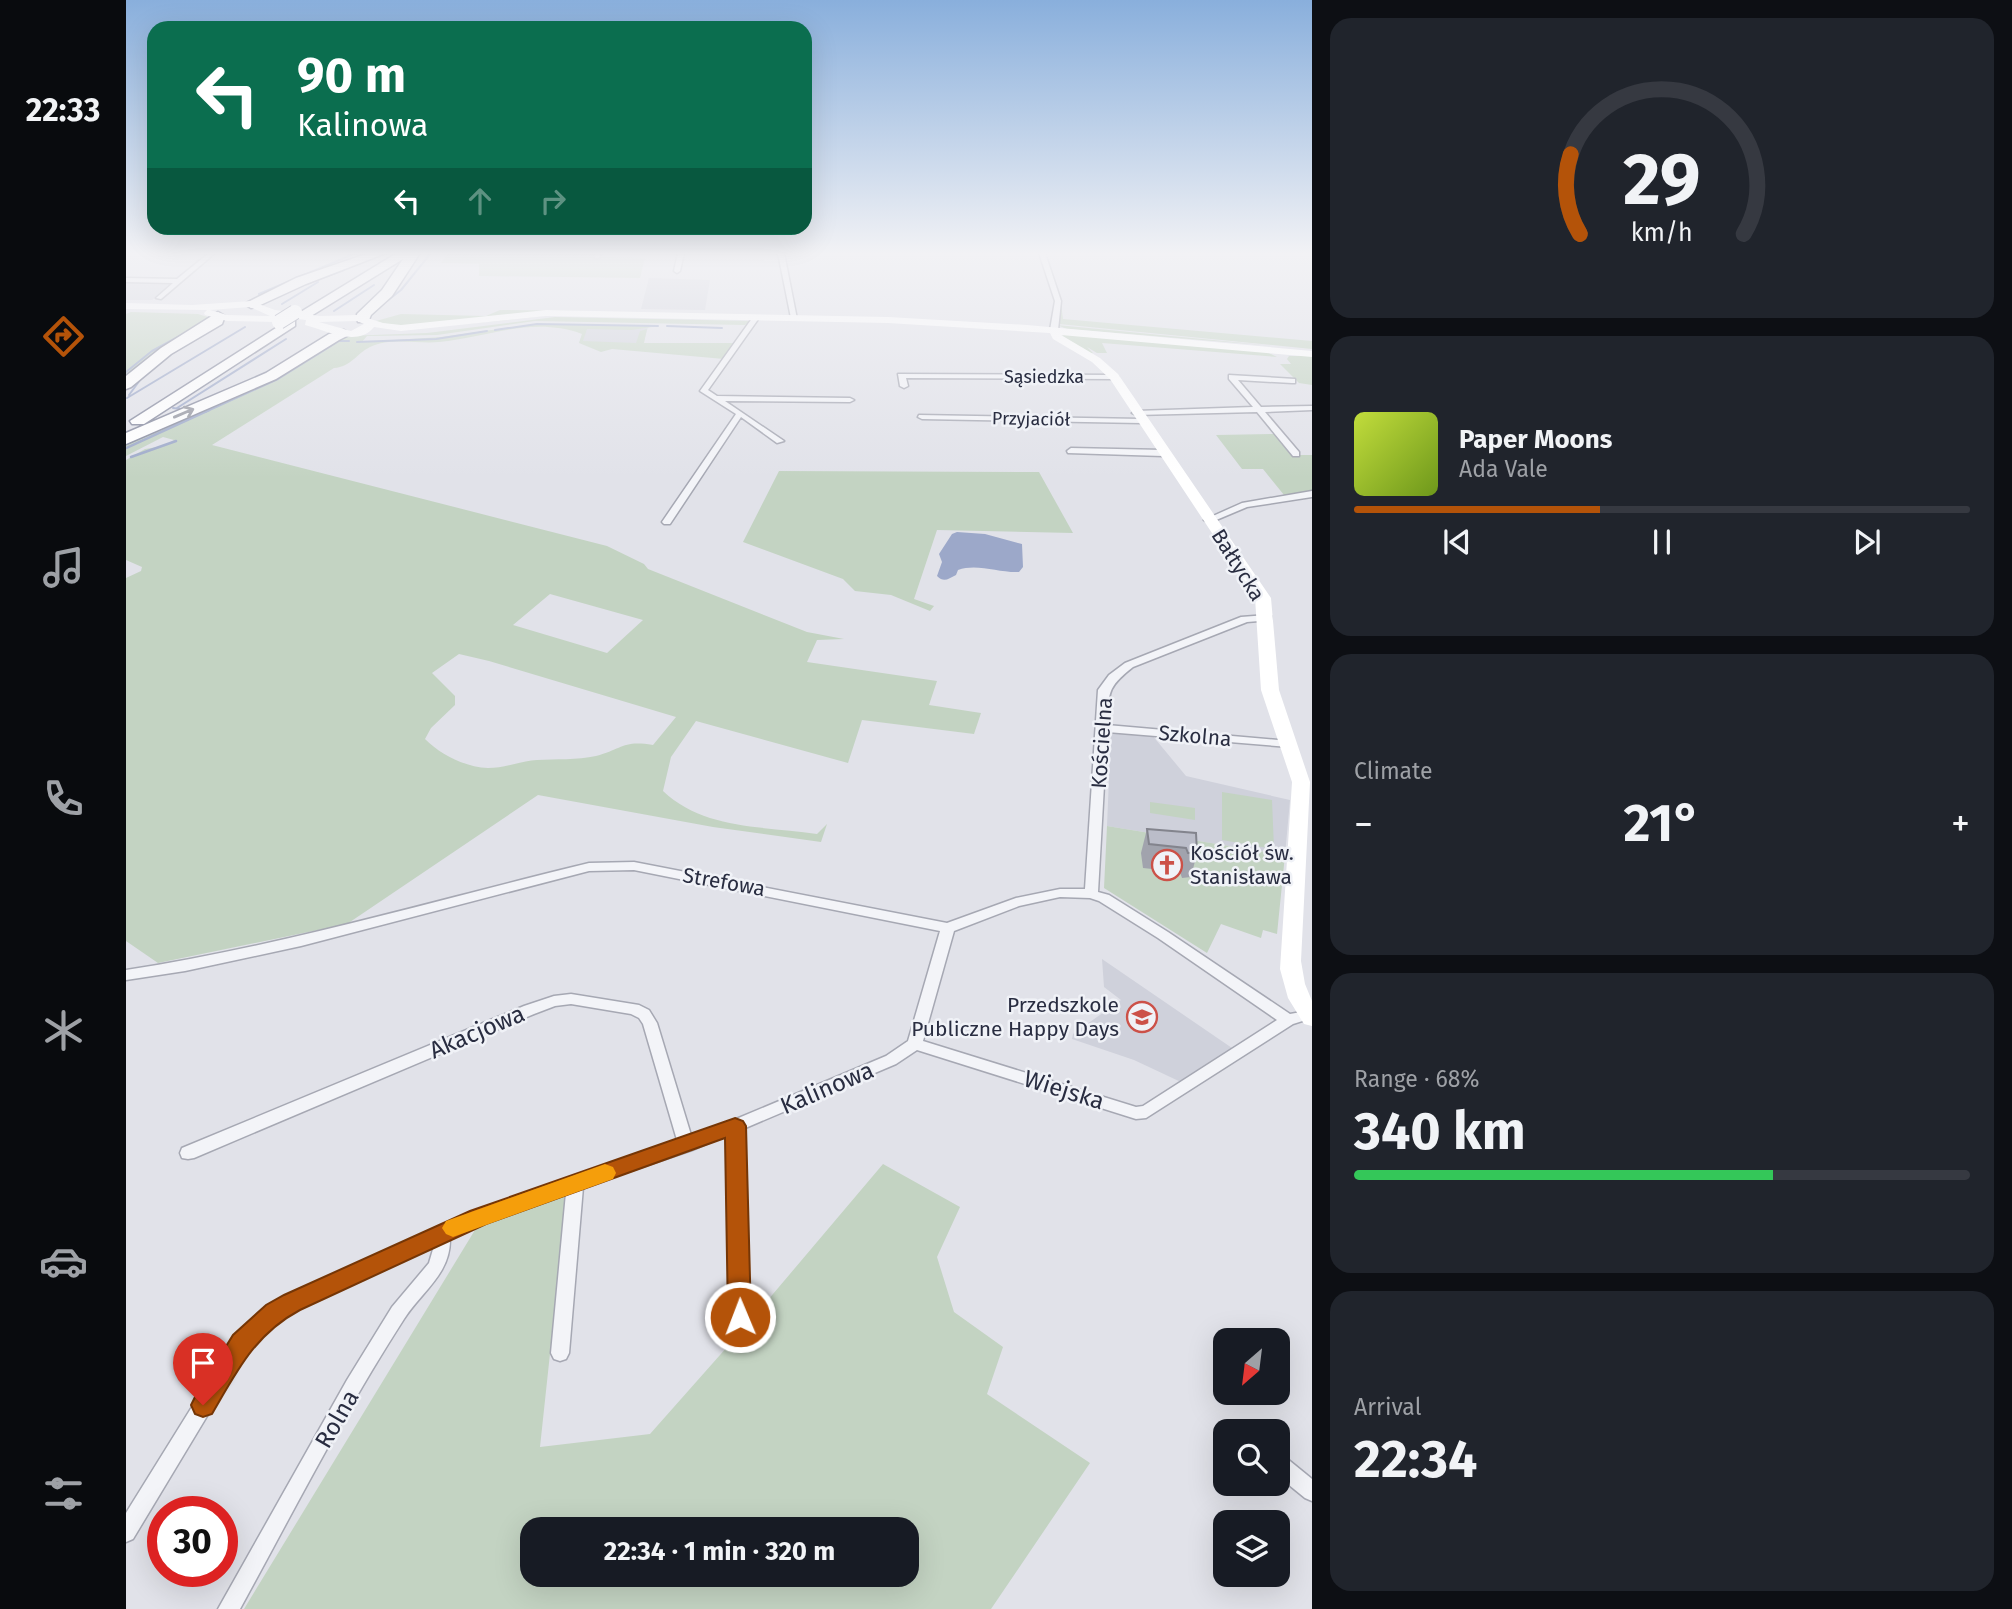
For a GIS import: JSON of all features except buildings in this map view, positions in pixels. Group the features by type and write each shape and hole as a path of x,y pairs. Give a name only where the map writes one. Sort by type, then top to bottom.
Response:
{"highway":[{"path":"126,384 157,357 204,328"},
{"path":"126,414 275,328"},
{"path":"126,429 277,328"},
{"path":"126,439 271,376 334,337 350,333"}],"main road":[{"path":"321,328 350,333 453,328"},
{"path":"350,333 369,328"},
{"path":"1028,328 1312,354"},
{"name":"Bałtycka","path":"1054,330 1054,335 1097,360 1114,377 1263,598 1267,618 1266,647 1270,692 1301,782 1291,974 1303,1017"}],"street":[{"path":"748,328 704,391 780,441"},
{"name":"Sąsiedzka","path":"904,386 901,376 1114,377"},
{"path":"1292,382 1232,377 1296,454"},
{"path":"713,398 850,400"},
{"path":"1139,417 1312,408"},
{"path":"667,522 740,413"},
{"name":"Przyjaciół","path":"922,418 1139,417"},
{"path":"1071,451 1163,453"},
{"path":"1209,520 1245,505 1312,494"},
{"name":"Kościelna","path":"1091,894 1104,690 1113,677 1129,666 1245,620 1267,618"},
{"name":"Szkolna","path":"1101,727 1289,744"},
{"name":"Strefowa","path":"126,975 222,959 560,874 614,865 742,885 948,928"},
{"path":"915,1044 948,928 1016,902 1060,893 1091,894 1104,898 1303,1017"},
{"name":"Akacjowa","path":"188,1153 529,1010 554,1001 571,999 634,1009 644,1014 650,1023 686,1145"},
{"name":"Wiejska","path":"915,1044 1136,1113 1146,1112 1303,1017"},
{"name":"Kalinowa","path":"126,1532 242,1342 257,1326 292,1303 442,1233 735,1126 891,1060 915,1044"},
{"path":"735,1126 740,1317"},
{"path":"559,1353 575,1184"},
{"name":"Rolna","path":"229,1609 400,1310 439,1264 443,1248 442,1233"},
{"path":"1290,1474 1312,1491"}],"shaded area":[{"path":"584,328 648,328 643,344 579,343"},
{"path":"1111,732 1152,735 1186,776 1290,800 1285,855 1107,826"},
{"name":"Przedszkole Publiczne Happy Days","path":"1102,959 1232,1048 1183,1083 1134,1060 1072,1039 1073,1034 1121,1000 1104,987"}],"green space":[{"path":"126,328 195,328 151,357 126,379"},
{"path":"485,328 437,335 367,336 362,342 518,328 439,342 387,342 370,347 349,363 334,368 212,445 607,546 644,564 648,569 807,632 844,639 817,640 807,662 937,681 929,705 981,713 974,734 862,720 848,763 696,721 671,757 663,791 679,804 716,820 817,834 827,824 821,842 713,827 538,795 347,924 158,963 126,941 126,578 141,571 142,567 126,560 126,460 145,449 164,446 174,440 163,437 126,456 126,442 346,336","holes":["550,594 643,620 607,653 513,625","459,654 676,717 653,745 628,744 596,756 531,761 494,768 462,763 438,750 425,739 431,728 455,705 455,696 432,673"]},
{"path":"556,328 644,328 587,329 583,341 636,343 640,331 647,329 644,343 735,343 724,359 612,349 601,352 579,343 582,334"},
{"path":"1065,328 1089,328 1275,346"},
{"path":"1100,328 1166,328 1312,341 1312,349"},
{"path":"1065,334 1267,352 1277,357 1102,343 1107,353 1097,353 1087,347 1093,353 1090,353 1062,336"},
{"path":"1289,356 1312,356 1312,385 1299,383 1280,364 1291,364 1287,359"},
{"path":"1276,434 1293,455 1312,455 1312,492 1284,495 1263,469 1242,469 1216,435"},
{"path":"779,471 1039,472 1073,533 937,530 914,599 934,606 930,611 891,595 855,591 843,579 743,542"},
{"path":"1222,792 1272,800 1274,849 1222,840"},
{"path":"1150,802 1195,808 1195,820 1150,813"},
{"path":"1107,826 1285,855 1277,934 1263,930 1261,938 1221,924 1207,953 1104,888"},
{"path":"883,1164 960,1207 937,1257 954,1312 1003,1347 987,1394 1090,1463 991,1609 244,1609 478,1225 567,1195 540,1447 650,1434"}],"water":[{"path":"952,534 985,534 1022,544 1023,567 1019,572 965,568 958,570 951,578 942,579 937,576 942,562 939,554"}],"waterway":[{"path":"127,398 243,328"},
{"path":"495,330 508,328"},
{"path":"126,372 152,351 189,331"},
{"path":"357,342 436,339 487,331"},
{"path":"177,408 286,339"},
{"path":"205,412 278,379 339,341 349,341"},
{"path":"129,395 143,376"},
{"path":"173,408 181,409"},
{"path":"126,448 209,410"},
{"path":"131,457 176,441"}],"slow traffic":[{"path":"453,1228 605,1173"}],"place":[{"name":"Kościół św. Stanisława","path":"1167,865"},
{"name":"Przedszkole Publiczne Happy Days","path":"1142,1017"}],"route":[{"path":"203,1405 242,1342 274,1312 478,1217 735,1126 740,1317"}]}
